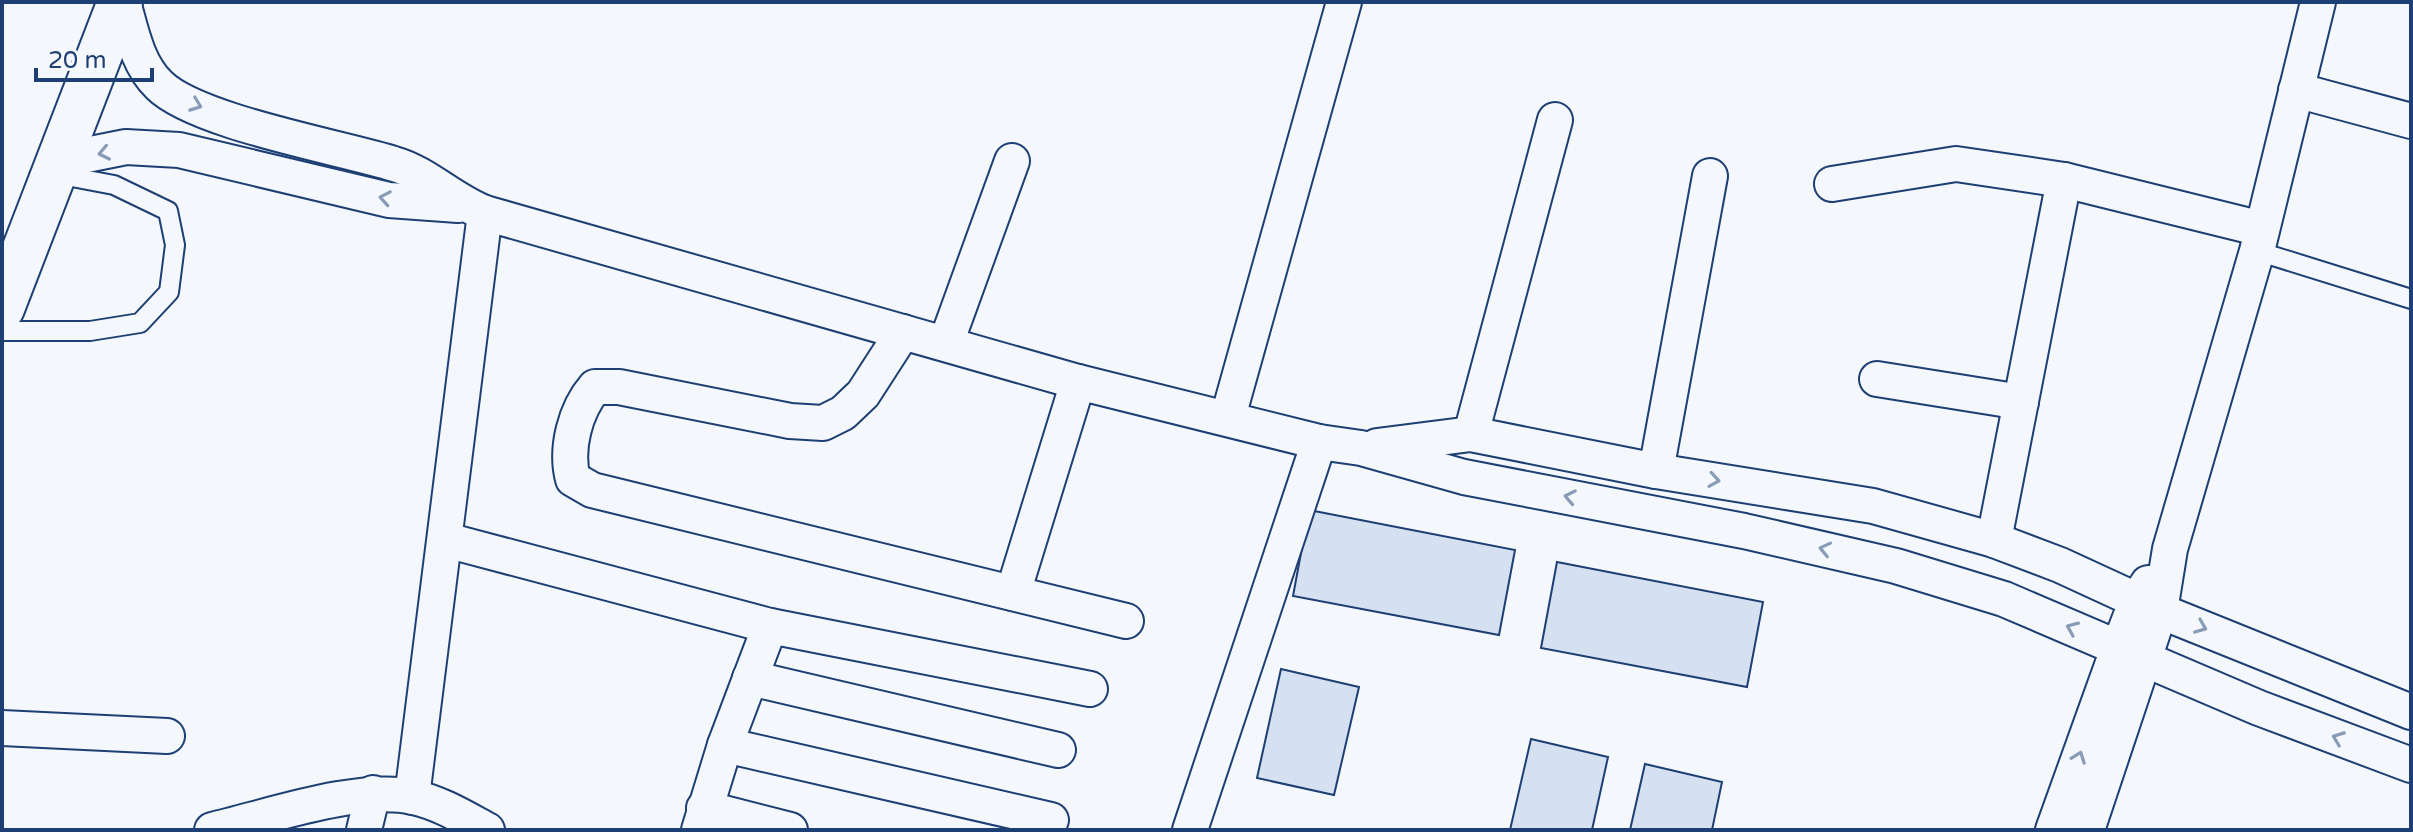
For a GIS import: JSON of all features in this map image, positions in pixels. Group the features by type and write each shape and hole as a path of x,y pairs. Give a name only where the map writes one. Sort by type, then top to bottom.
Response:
{"main road":[{"path":"2,308 122,2"}],"street":[{"path":"122,2 142,61 159,86 184,101 247,124 399,165 474,209"},
{"path":"1228,417 1344,2"},
{"path":"2053,830 2131,654 2170,549 2260,240 2318,2"},
{"path":"2296,90 2411,121"},
{"path":"1471,434 1555,120"},
{"path":"58,167 126,147 179,150 389,200 474,209 1078,382 1319,442 1361,448 1464,477 1744,531 1896,566 2004,599 2259,708 2411,765"},
{"path":"946,343 1012,161"},
{"path":"1832,184 1956,164 2064,180 2260,240"},
{"path":"1656,471 1710,176"},
{"path":"1994,540 2064,180"},
{"path":"412,797 446,540 474,209"},
{"path":"903,332 863,394 843,413 823,423 790,421 619,387 595,387 582,402 568,461 573,479 592,490 1126,621"},
{"path":"1877,379 2021,402"},
{"path":"1013,593 1078,382"},
{"path":"1361,448 1471,434 1656,471 1873,506 1994,540 2411,712"},
{"path":"1190,830 1319,442"},
{"path":"446,540 770,626 1090,689"},
{"path":"770,626 701,819 790,830"},
{"path":"2087,830 2131,654"},
{"path":"750,678 1058,750"},
{"path":"2,728 167,736"},
{"path":"725,745 1051,820"},
{"path":"364,830 373,793"},
{"path":"212,830 373,793 412,797 448,808 487,830"}],"lane":[{"path":"2,331 90,331 140,323 169,292 175,245 168,211 114,185 58,167"},
{"path":"2260,240 2411,299"}],"building":[{"path":"1309,510 1515,550 1499,635 1293,596"},
{"path":"1557,562 1763,602 1747,687 1541,648"},
{"path":"1281,669 1359,687 1334,795 1257,778"},
{"path":"1531,739 1608,757 1592,830 1510,830"},
{"path":"1645,764 1722,782 1712,830 1630,830"}]}
